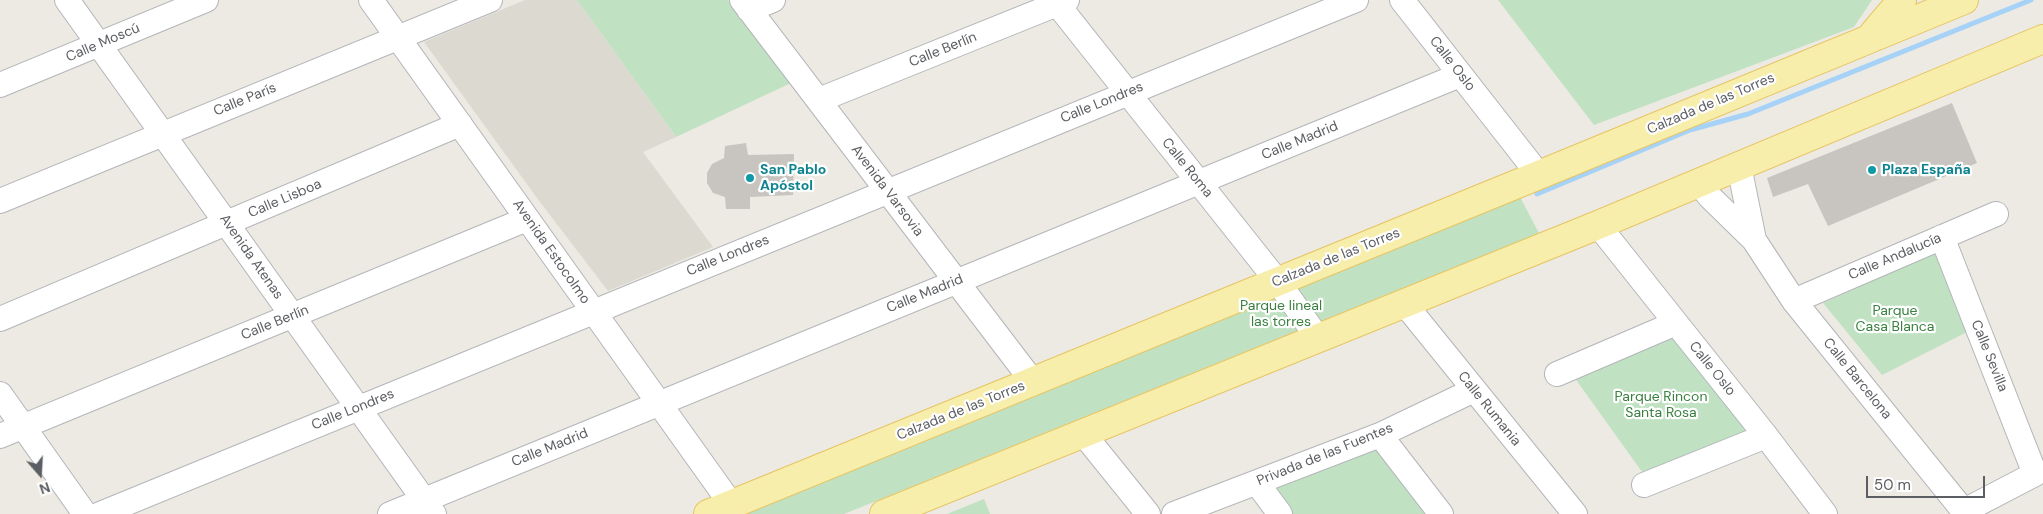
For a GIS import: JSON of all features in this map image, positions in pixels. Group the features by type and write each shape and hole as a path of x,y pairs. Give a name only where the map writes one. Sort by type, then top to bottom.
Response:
{"main road":[{"path":"1870,38 1902,0"},
{"name":"Calzada de las Torres","path":"720,509 1278,282 1962,0"},
{"path":"884,514 1082,432 1598,225 2043,39"}],"street":[{"name":"Avenida Atenas","path":"67,0 429,507"},
{"name":"Calle Moscú","path":"0,86 206,0"},
{"name":"Avenida Estocolmo","path":"371,0 659,403 720,509"},
{"name":"Calle París","path":"0,201 490,0"},
{"path":"746,5 773,0"},
{"name":"Calle Londres","path":"100,514 1356,0"},
{"name":"Calle Oslo","path":"1402,0 1539,175"},
{"name":"Calle Roma","path":"1059,1 1126,93 1278,282 1318,338"},
{"name":"Calle Berlín","path":"819,100 1059,1"},
{"name":"Avenida Varsovia","path":"746,5 1033,382"},
{"name":"Calle Madrid","path":"390,514 429,507 659,403 1460,75"},
{"name":"Calle Lisboa","path":"0,319 460,124"},
{"name":"Calle Barcelona","path":"1739,166 1754,240"},
{"name":"Calle Barcelona","path":"1699,183 1710,197 1754,240 1794,301 1965,513"},
{"name":"Calle Andalucía","path":"1794,301 1996,214"},
{"name":"Calle Berlín","path":"0,436 527,219"},
{"name":"Calle Oslo","path":"1598,225 1766,436 1825,514"},
{"name":"Calle Sevilla","path":"1942,237 2035,474 1965,513"},
{"name":"Calle Rumania","path":"1404,303 1575,514"},
{"path":"1557,374 1676,323"},
{"name":"Privada de las Fuentes","path":"1174,514 1380,435 1474,390"},
{"path":"0,394 85,514"},
{"path":"1082,432 1148,514"},
{"path":"1380,435 1441,514"},
{"path":"1644,485 1766,436"},
{"path":"1256,483 1280,514"}],"shaded area":[{"path":"525,0 577,0 676,137 643,152 713,247 608,291 537,198 424,42"}],"green space":[{"path":"577,0 728,0 791,83 676,137"},
{"path":"1498,0 1872,0 1854,27 1594,125"},
{"name":"Parque lineal las torres","path":"1520,197 1539,233 844,514 741,514"},
{"name":"Parque Casa Blanca","path":"1945,248 1973,329 1882,375 1823,303"},
{"name":"Parque Rincon Santa Rosa","path":"1675,333 1753,432 1645,476 1574,377"},
{"path":"1378,443 1430,514 1289,514 1268,485"},
{"path":"984,499 990,514 947,514"}],"building":[{"name":"Plaza España","path":"1952,103 1977,163 1828,226 1808,184 1773,197 1767,178"},
{"name":"San Pablo Apóstol","path":"746,143 748,155 794,154 793,195 750,197 750,209 726,209 725,197 713,193 707,183 707,173 712,164 724,158 725,146"}],"waterway":[{"path":"1537,194 1690,130 1748,114 2031,0"}],"place":[{"name":"Plaza España","path":"1872,170"},
{"name":"San Pablo Apóstol","path":"750,178"}]}
